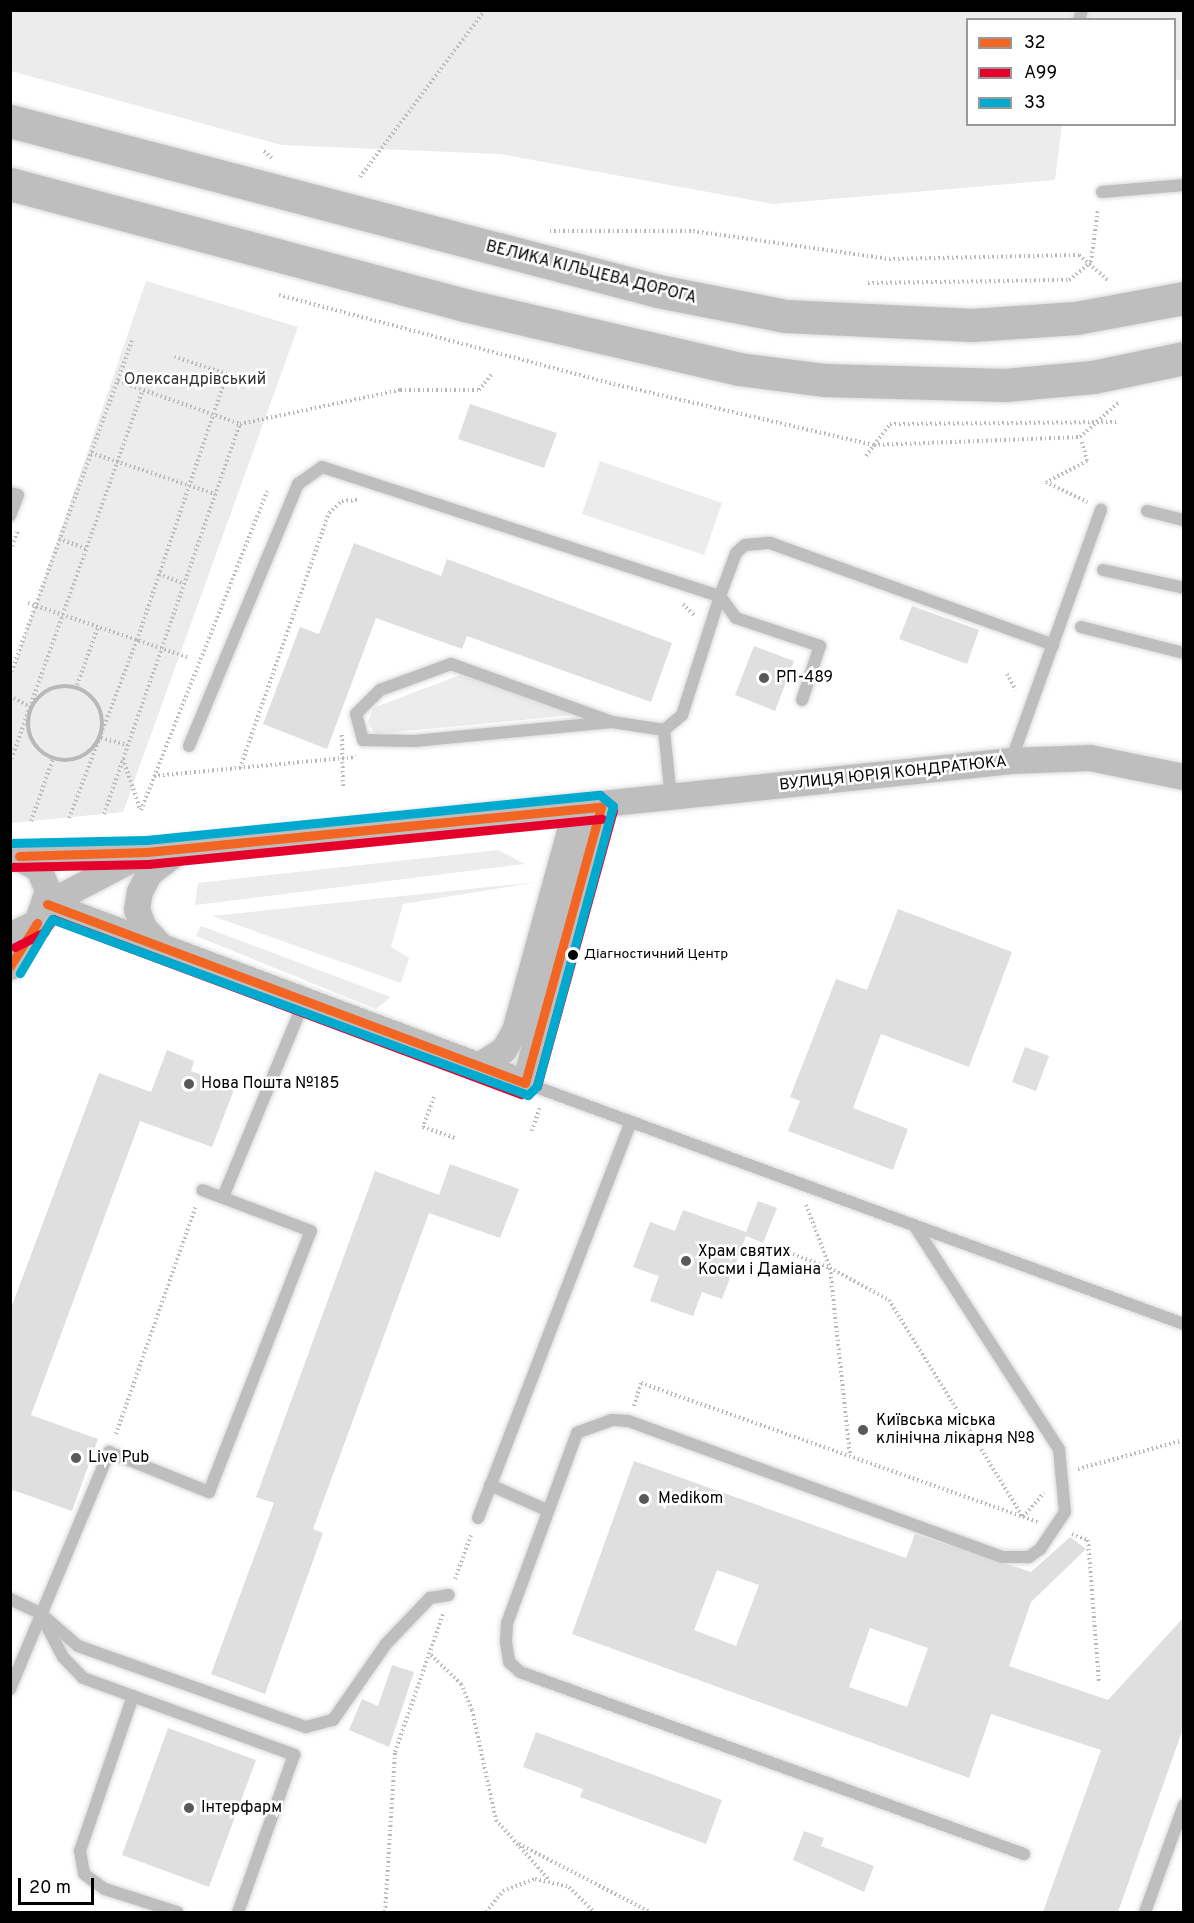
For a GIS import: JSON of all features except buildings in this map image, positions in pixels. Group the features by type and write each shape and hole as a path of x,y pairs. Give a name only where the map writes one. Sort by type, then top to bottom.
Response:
{"main road":[{"name":"ВЕЛИКА КІЛЬЦЕВА ДОРОГА","path":"10,121 646,288 786,316 972,325 1076,318 1184,298"},
{"path":"10,184 464,305 739,369 825,380 1005,385 1093,376 1184,358"}],"street":[{"name":"ВУЛИЦЯ ЮРІЯ КОНДРАТЮКА","path":"15,855 147,852 589,809 1011,761 1090,758 1184,777"},
{"path":"480,1065 504,1050 515,1031 589,809"},
{"path":"42,914 161,945 525,1083 589,809"},
{"path":"161,945 144,928 137,910 140,892 149,874 185,847"},
{"name":"ВУЛИЦЯ ЮРІЯ КОНДРАТЮКА","path":"10,936 42,914 147,852"},
{"path":"10,967 42,914 39,869 15,855"}],"lane":[{"path":"1102,192 1184,184"},
{"path":"189,746 298,484 322,467 720,596 736,618 820,646 802,700"},
{"path":"10,493 18,495 10,516"},
{"path":"1011,761 1101,510"},
{"path":"1147,511 1184,520"},
{"path":"612,722 414,741 363,740 356,714 380,690 451,664 612,722 663,730 682,715 720,596 736,553 745,545 770,543 1053,645"},
{"path":"1103,570 1184,588"},
{"path":"1081,627 1184,652"},
{"path":"663,730 671,798"},
{"path":"223,1197 305,999"},
{"path":"525,1083 1184,1324"},
{"path":"478,1518 632,1121"},
{"path":"10,1689 109,1452 209,1492 311,1231 202,1190"},
{"path":"914,1225 1059,1449 1065,1512 1029,1557 1002,1557 612,1420 577,1433 507,1623 509,1662 520,1672 1024,1854"},
{"path":"490,1485 547,1510"},
{"path":"10,1599 40,1613 78,1646 306,1727 333,1720 386,1644 430,1598 449,1594"},
{"path":"40,1613 63,1657 83,1678 294,1755 238,1912"},
{"path":"133,1696 80,1851 84,1874 105,1889 177,1912"},
{"path":"1145,1912 1184,1805"}],"path":[{"path":"360,177 485,10"},
{"path":"271,169 281,166"},
{"path":"1091,262 1090,240 1102,192"},
{"path":"542,231 693,231 889,260 1079,255 1091,262 1107,281 1119,280"},
{"path":"868,283 1069,280 1091,262"},
{"path":"10,676 132,341"},
{"path":"69,818 137,639 227,374 175,357"},
{"path":"117,381 240,424 400,390 479,390 494,373"},
{"path":"10,764 61,615 143,390"},
{"path":"866,456 890,424 1119,422"},
{"path":"104,814 240,424"},
{"path":"1082,442 1087,461 1046,482 1101,510"},
{"path":"91,453 215,494"},
{"path":"123,758 141,810 267,491"},
{"path":"240,768 329,513 342,501 372,504"},
{"path":"59,539 85,548"},
{"path":"159,574 183,583"},
{"path":"670,599 696,617 696,626"},
{"path":"28,603 187,657"},
{"path":"77,686 98,627"},
{"path":"53,759 32,738 30,707 48,689 77,686 94,700 101,738"},
{"path":"10,696 30,707"},
{"path":"343,786 339,744 346,724"},
{"path":"101,738 128,745"},
{"path":"53,759 87,754 101,738"},
{"path":"31,821 53,759"},
{"path":"434,1097 423,1127 455,1138"},
{"path":"797,1182 830,1268 850,1456"},
{"path":"109,1452 202,1190"},
{"path":"772,1246 830,1268 889,1300 1023,1517"},
{"path":"641,1383 1088,1540 1099,1683"},
{"path":"1023,1517 1061,1474 1184,1440"},
{"path":"385,1912 395,1752 431,1655 449,1594 478,1518"},
{"path":"431,1655 461,1684 472,1710 496,1820 549,1880"},
{"path":"514,1842 650,1912"},
{"path":"486,1912 518,1883 549,1880 569,1887 594,1912"}],"green space":[{"path":"10,11 1183,11 1183,81 1176,79 1176,18 966,18 966,126 1062,126 1055,180 773,204 500,154 281,145 11,71"},
{"name":"Олександрівський","path":"146,281 298,327 123,812 11,823 11,676"},
{"path":"600,461 722,503 704,555 582,514"},
{"path":"460,675 582,714 375,734 368,722 373,708"},
{"path":"498,850 525,864 195,905 198,883"},
{"path":"537,882 403,904 391,947 409,958 401,983 212,916"},
{"path":"201,926 391,997 376,1009 196,936"}],"transit line":[{"name":"33","path":"10,843 146,840 600,795 613,806 537,1086 528,1095 52,919 20,973"},
{"name":"32","path":"19,856 147,852 601,807"},
{"name":"32","path":"525,1083 601,807"},
{"name":"А99","path":"537,1086 613,810"},
{"name":"А99","path":"10,867 148,864 602,819"},
{"name":"32","path":"47,904 525,1083"},
{"name":"А99","path":"15,947 44,932 53,919 521,1094"},
{"name":"32","path":"10,966 37,923"}],"place":[{"name":"РП-489","path":"764,678"},
{"name":"Діагностичний Центр","path":"573,955"},
{"name":"Нова Пошта №185","path":"189,1084"},
{"name":"Храм святих Косми і Даміана","path":"686,1261"},
{"name":"Київська міська клінічна лікарня №8","path":"863,1430"},
{"name":"Live Pub","path":"76,1458"},
{"name":"Medikom","path":"644,1499"},
{"name":"Інтерфарм","path":"189,1808"}]}
